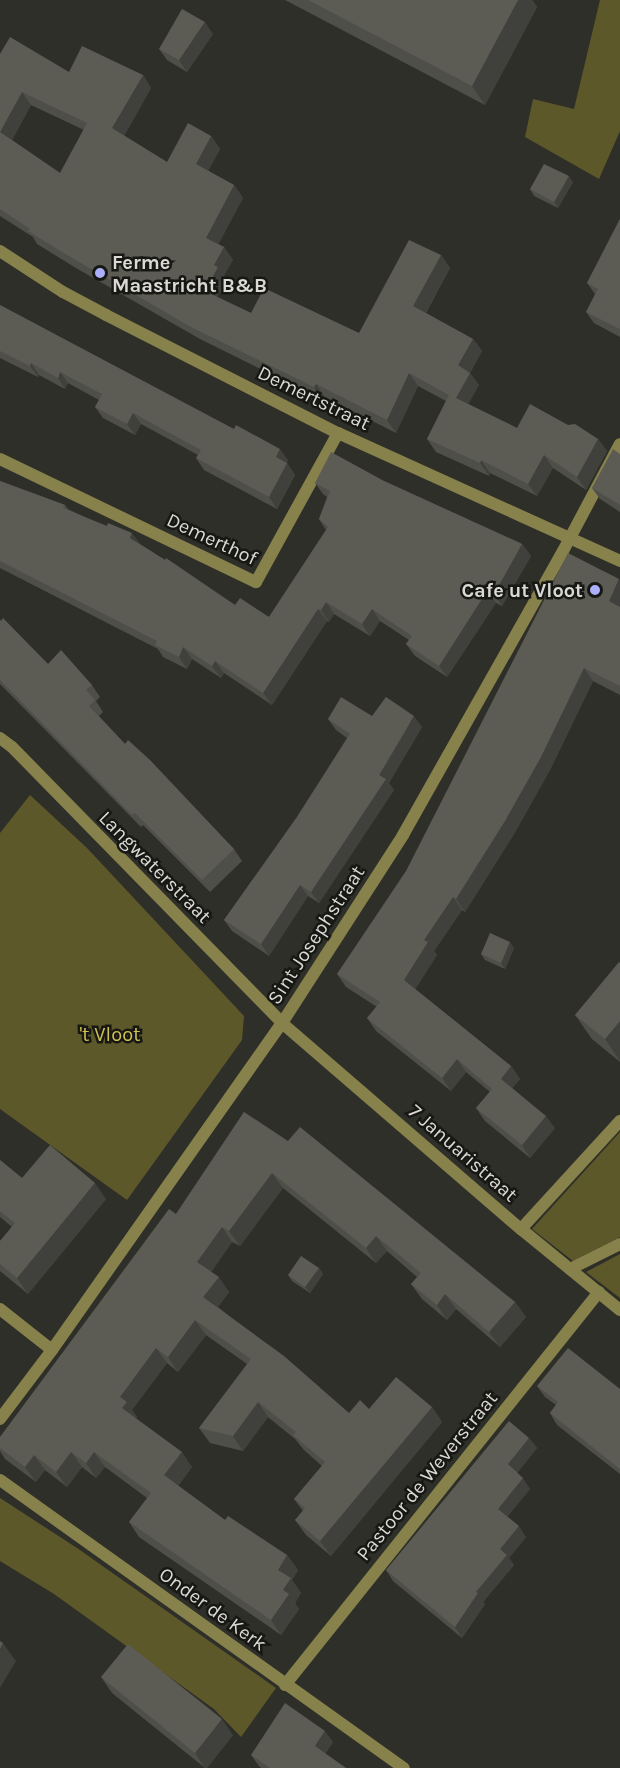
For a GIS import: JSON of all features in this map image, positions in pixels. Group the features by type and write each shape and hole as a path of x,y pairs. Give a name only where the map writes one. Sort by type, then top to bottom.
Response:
{"street":[{"name":"Demertstraat","path":"0,251 63,292 338,433 620,561"},
{"name":"Demerthof","path":"0,459 256,582 338,433"},
{"name":"Sint Josephstraat","path":"0,1419 52,1350 282,1023 403,835 571,537 620,444"},
{"name":"Langwaterstraat","path":"0,738 12,747 282,1023"},
{"name":"7 Januaristraat","path":"282,1023 521,1229 620,1310"},
{"path":"521,1229 620,1121"},
{"path":"570,1269 620,1244"},
{"name":"Pastoor de Weverstraat","path":"285,1685 599,1292"},
{"path":"0,1309 52,1350"},
{"name":"Onder de Kerk","path":"0,1480 404,1768"}],"green space":[{"path":"600,0 620,0 620,131 599,179 525,137 533,99 574,109"},
{"name":"'t Vloot","path":"30,795 87,848 244,1016 242,1040 127,1200 0,1109 0,833"},
{"path":"620,1132 620,1237 573,1261 532,1229"},
{"path":"620,1254 620,1298 586,1272"},
{"path":"0,1498 77,1548 276,1688 241,1737 214,1709 54,1594 0,1561"}],"building":[{"path":"308,0 518,0 472,86"},
{"path":"182,9 205,22 179,60 159,49"},
{"path":"10,37 69,72 82,46 143,75 112,128 167,162 188,123 211,136 196,164 234,185 206,238 224,247 214,265 218,267 205,291 251,313 264,288 359,333 409,240 441,255 413,306 473,339 458,365 470,373 456,398 517,428 530,404 568,425 575,424 598,439 577,477 544,455 528,484 481,460 480,463 427,439 449,395 409,373 387,420 316,384 314,387 191,327 28,231 30,229 0,209 0,132 0,54","holes":["22,92 87,123 60,173 0,132"]},
{"path":"544,164 569,176 554,202 530,189"},
{"path":"620,219 620,329 586,312 598,289 587,283"},
{"path":"0,305 234,429 236,425 280,449 276,457 287,463 269,497 196,458 201,450 133,413 127,424 95,407 102,394 60,372 58,378 31,363 30,366 0,351"},
{"path":"613,449 620,454 620,505 592,488"},
{"path":"331,452 384,481 522,544 494,594 487,591 439,666 406,644 412,636 372,609 362,624 326,602 321,610 318,609 263,693 215,661 212,666 183,647 179,657 155,645 157,641 0,561 0,481 65,505 63,508 107,526 108,523 132,533 130,538 165,560 166,558 235,605 240,598 269,617 328,527 319,519 330,491 315,483"},
{"path":"568,553 619,579 609,601 620,607 620,686 584,668 541,757 505,821 456,899 453,897 424,940 428,942 404,980 511,1066 501,1079 546,1116 522,1145 476,1108 492,1089 457,1059 442,1078 367,1018 380,1002 337,974 406,871"},
{"path":"3,618 48,664 61,650 92,685 86,690 95,700 89,706 125,744 128,740 150,760 234,849 202,880 135,813 132,815 0,680 0,620"},
{"path":"341,697 372,716 386,697 414,716 379,775 386,779 311,892 300,885 261,944 224,920 297,817 350,734 328,719"},
{"path":"490,933 510,942 501,963 481,954"},
{"path":"619,962 620,1021 605,1039 575,1015"},
{"path":"244,1112 288,1141 300,1127 515,1302 489,1332 445,1294 437,1305 411,1284 421,1273 376,1236 366,1248 272,1173 229,1231 222,1227 197,1262 219,1277 203,1297 284,1356 349,1413 360,1400 369,1409 396,1377 432,1407 320,1541 295,1520 305,1508 294,1499 325,1462 293,1435 296,1432 258,1402 233,1436 199,1428 251,1359 195,1320 168,1357 156,1348 120,1397 127,1402 122,1408 182,1452 164,1475 225,1520 228,1516 287,1555 278,1570 291,1578 283,1590 289,1594 271,1620 129,1522 151,1493 94,1452 86,1463 71,1452 56,1472 34,1455 25,1467 0,1448 0,1437 169,1209 176,1214"},
{"path":"50,1145 95,1183 17,1278 0,1264 0,1241 15,1223 0,1211 0,1160 22,1178"},
{"path":"301,1256 319,1268 305,1287 288,1275"},
{"path":"568,1348 620,1389 620,1469 550,1413 558,1402 537,1386"},
{"path":"509,1421 529,1438 508,1464 523,1478 498,1509 519,1526 500,1549 507,1555 476,1592 478,1593 455,1627 386,1570"},
{"path":"128,1644 222,1719 195,1753 101,1677"},
{"path":"285,1703 325,1731 315,1746 346,1768 270,1768 251,1755"}],"place":[{"name":"Ferme Maastricht B&B","path":"100,273"},
{"name":"Cafe ut Vloot","path":"595,590"}]}
